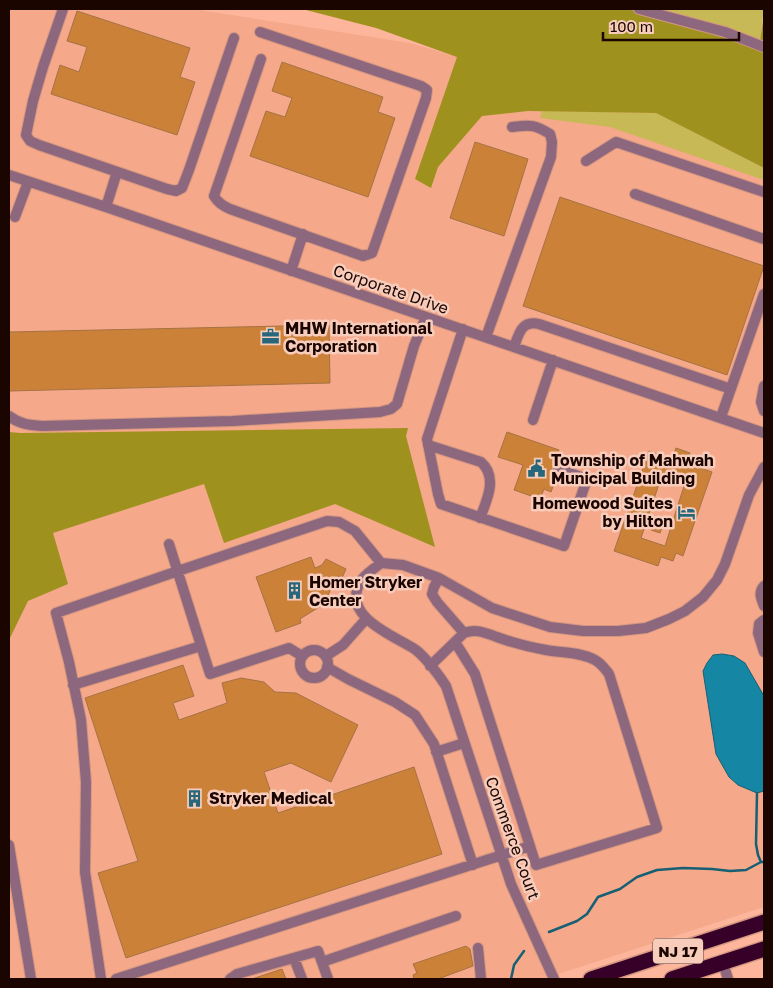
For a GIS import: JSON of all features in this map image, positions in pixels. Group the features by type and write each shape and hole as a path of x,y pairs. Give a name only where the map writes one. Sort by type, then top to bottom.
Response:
{"highway":[{"name":"NJ 17","path":"591,979 764,922"},
{"name":"NJ 17","path":"672,979 764,949"}],"street":[{"path":"63,9 40,76 26,135 30,141 39,145 176,191 182,188 234,38"},
{"path":"639,9 725,32 764,47"},
{"path":"260,32 421,86 427,90 426,98 372,253 363,256 222,205 214,196 261,59"},
{"path":"486,337 551,158 552,142 550,134 539,127 512,127"},
{"path":"586,161 616,142 764,192"},
{"path":"106,207 117,172"},
{"name":"Corporate Drive","path":"9,175 764,433"},
{"path":"15,217 28,182"},
{"path":"635,194 764,240"},
{"path":"291,271 303,234"},
{"path":"721,417 764,294"},
{"path":"9,416 15,421 42,426 233,421 380,412 390,409 397,404 414,346 426,317"},
{"path":"514,347 523,328 533,322 731,389"},
{"path":"463,329 427,439 441,504 564,546 587,479 558,469"},
{"path":"533,420 553,360"},
{"path":"764,386 761,402 764,410"},
{"path":"428,446 481,462 486,467 489,473 489,494 480,518"},
{"path":"326,656 343,645 366,620 357,606 357,592 360,583 369,572 381,563 403,565 439,578 492,608 550,627 583,631 618,631 646,628 669,619 685,611 702,597 717,580 725,564 748,495 764,467"},
{"path":"101,979 85,872 86,782 81,720 69,662 56,613 327,521 339,522 355,530 381,563"},
{"path":"169,544 210,674 289,648 302,656"},
{"path":"439,578 432,594 464,633"},
{"path":"764,586 760,591 764,606"},
{"name":"Commerce Court","path":"366,620 417,652 446,686 511,884 554,979"},
{"path":"764,620 759,624 758,633 764,652"},
{"path":"430,666 464,633 470,630 514,643 545,650 582,655 596,660 608,674 657,828 536,865 475,674 455,642"},
{"path":"74,684 202,646"},
{"path":"317,650 326,656 328,667 321,676 310,678 301,672 299,667 300,661 302,656 308,651 317,650"},
{"path":"328,667 395,702 415,715 430,737 436,752 473,865"},
{"path":"436,752 464,743"},
{"path":"9,844 31,979"},
{"path":"116,979 530,846"},
{"path":"322,962 456,916"},
{"path":"478,948 481,979"},
{"path":"230,979 237,974 318,951 328,979"},
{"path":"294,958 302,979"},
{"path":"723,963 728,979"}],"shaded area":[{"path":"9,9 194,9 410,43 653,112 764,168 764,907 543,979 9,979"},
{"path":"302,9 628,9 751,43 759,47 764,15 764,168 656,113 528,111 482,116 438,167 431,188 415,179 457,57 376,28"},
{"path":"628,9 764,9 759,48"},
{"path":"542,111 656,113 764,168 764,180 610,127 540,118"},
{"path":"408,428 406,436 435,547 335,504 224,543 204,484 53,533 68,584 28,601 9,640 9,432"}],"water":[{"path":"713,655 734,656 745,663 764,696 764,791 757,793 738,785 729,777 716,754 703,671"}],"building":[{"path":"77,11 190,48 180,77 195,82 177,135 51,94 60,65 79,72 87,47 67,41"},
{"path":"282,62 383,97 378,112 395,118 368,197 250,156 266,111 285,117 292,98 272,91"},
{"path":"475,142 528,159 504,236 450,218"},
{"path":"560,197 764,266 727,375 523,306"},
{"path":"329,325 330,383 9,391 9,332"},
{"name":"Township of Mahwah Municipal Building","path":"507,432 559,450 551,473 557,475 551,492 544,489 540,499 514,490 523,465 498,457"},
{"path":"676,448 690,453 686,464 672,459"},
{"name":"Homewood Suites by Hilton","path":"649,451 712,472 683,556 676,553 673,561 661,557 658,566 614,551","holes":["661,478 684,486 665,546 641,538"]},
{"path":"652,524 662,527 660,533 651,530"},
{"name":"Homer Stryker Center","path":"311,557 315,568 322,565 326,559 346,569 342,578 337,576 324,604 300,619 301,623 276,632 256,577"},
{"name":"Stryker Medical","path":"183,665 194,696 173,703 179,720 227,703 222,683 241,678 264,682 275,692 296,693 358,725 331,782 291,763 264,772 278,813 414,767 442,854 126,958 98,873 138,861 85,698"},
{"path":"466,946 470,949 473,966 438,979 414,979 413,975 417,973 413,964"},
{"path":"282,969 286,979 252,979"}],"waterway":[{"path":"757,793 756,844 761,862 764,862"},
{"path":"549,932 577,921 587,914 598,897 620,889 637,877 657,870 683,868 730,871 746,870 761,862"},
{"path":"511,979 514,965 524,951"}],"place":[{"name":"MHW International Corporation","path":"271,337"},
{"name":"Township of Mahwah Municipal Building","path":"537,469"},
{"name":"Homewood Suites by Hilton","path":"687,512"},
{"name":"Homer Stryker Center","path":"295,591"},
{"name":"Stryker Medical","path":"195,798"}]}
